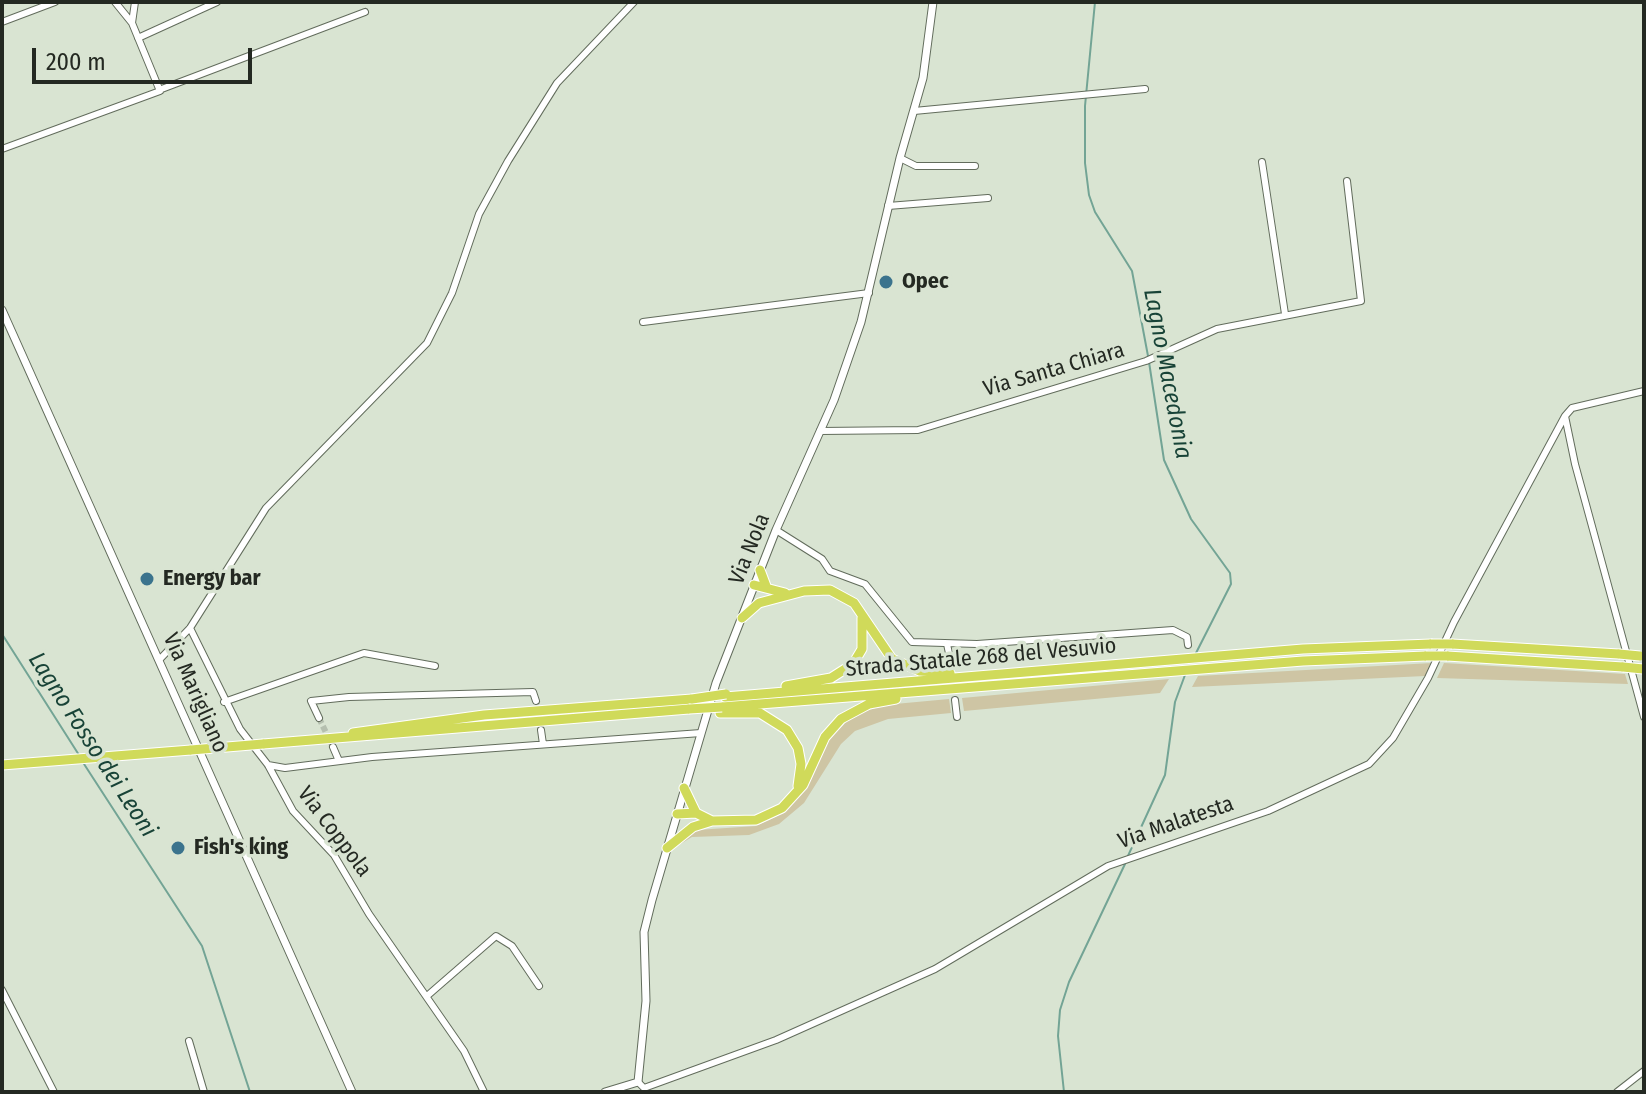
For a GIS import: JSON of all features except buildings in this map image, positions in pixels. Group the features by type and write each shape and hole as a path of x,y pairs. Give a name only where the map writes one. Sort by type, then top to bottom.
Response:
{"highway":[{"path":"760,570 766,586"},
{"path":"754,587 766,586 789,594"},
{"path":"754,587 767,601"},
{"path":"742,618 752,607 767,601 789,594 830,590 846,597 860,611 883,649 905,667 942,674 1046,671"},
{"path":"723,703 844,672 862,649 865,636 860,611"},
{"name":"Strada Statale 268 del Vesuvio","path":"1204,664 1303,649 1431,644 1642,656"},
{"name":"Strada Statale 268 del Vesuvio","path":"2,765 636,714 1046,671 1426,656 1644,669"},
{"name":"Strada Statale 268 del Vesuvio","path":"723,703 962,688 1171,666"},
{"path":"797,789 803,785 825,737 852,712 869,704 962,688"},
{"path":"667,848 693,827 712,821 756,820 771,815 791,799 797,789 801,764 798,748 787,730 760,713 723,703"},
{"name":"Strada Statale 268 del Vesuvio","path":"322,739 484,715 690,708"},
{"path":"684,788 696,813"},
{"path":"676,816 696,813 712,821"},
{"path":"676,816 693,827"}],"street":[{"path":"2,22 55,2"},
{"path":"115,2 132,23 160,90"},
{"path":"132,23 135,2"},
{"path":"138,38 217,2"},
{"path":"160,659 190,628 266,508 427,343 452,293 479,214 508,161 557,83 634,2"},
{"name":"Via Nola","path":"642,1087 646,1001 644,932 701,733 742,618 776,530 842,380 869,293 929,49 933,2"},
{"path":"2,149 365,12"},
{"path":"914,111 1145,89"},
{"path":"900,158 916,166 975,166"},
{"path":"1262,162 1285,314"},
{"name":"Via Santa Chiara","path":"820,431 918,430 1146,361 1217,329 1350,304 1363,298 1347,181"},
{"path":"888,206 988,198"},
{"path":"643,322 869,293"},
{"name":"Via Marigliano","path":"2,310 352,1092"},
{"path":"1644,391 1572,408 1565,416 1644,717"},
{"name":"Via Malatesta","path":"642,1087 745,1053 911,982 1108,866 1268,811 1369,764 1393,738 1406,717 1565,416"},
{"path":"776,530 822,559 830,571 865,584 912,642 947,644 1173,630 1187,637 1188,645"},
{"name":"Via Coppola","path":"190,628 224,702 268,765 293,811 334,855 369,914 464,1051 484,1092"},
{"path":"947,644 951,663"},
{"path":"224,702 364,653 435,666"},
{"path":"319,718 311,701 349,697 533,692 536,701"},
{"path":"955,700 957,717"},
{"path":"541,730 543,744"},
{"path":"268,765 285,768 339,761 701,733"},
{"path":"333,747 339,761"},
{"path":"427,996 496,936 512,946 539,986"},
{"path":"2,990 54,1092"},
{"path":"189,1041 204,1092"},
{"path":"1617,1092 1644,1071"},
{"path":"605,1092 642,1087"}],"shaded area":[{"path":"1432,663 1425,676 1192,687 1198,676"},
{"path":"1444,663 1625,674 1628,684 1437,678"},
{"path":"1169,679 1160,693 964,711 962,698"},
{"path":"949,699 951,713 888,719 855,731 841,744 804,803 779,824 749,835 692,837 672,849 697,830 756,826 784,813 803,792 824,745 852,716 884,705"}],"waterway":[{"name":"Lagno Macedonia","path":"1095,2 1085,106 1085,163 1089,195 1095,212 1132,271 1148,356"},
{"name":"Lagno Macedonia","path":"1149,362 1164,460 1191,519 1230,573 1231,584 1195,655"},
{"name":"Lagno Fosso dei Leoni","path":"2,634 79,755"},
{"name":"Lagno Macedonia","path":"1127,858 1165,775 1175,702 1185,675"},
{"name":"Lagno Fosso dei Leoni","path":"84,764 202,946 250,1092"},
{"name":"Lagno Macedonia","path":"1064,1092 1058,1036 1060,1010 1069,982 1125,864"}],"tunnel":[{"path":"319,718 333,747"}],"place":[{"name":"Opec","path":"886,282"},
{"name":"Energy bar","path":"147,579"},
{"name":"Fish's king","path":"178,848"}]}
